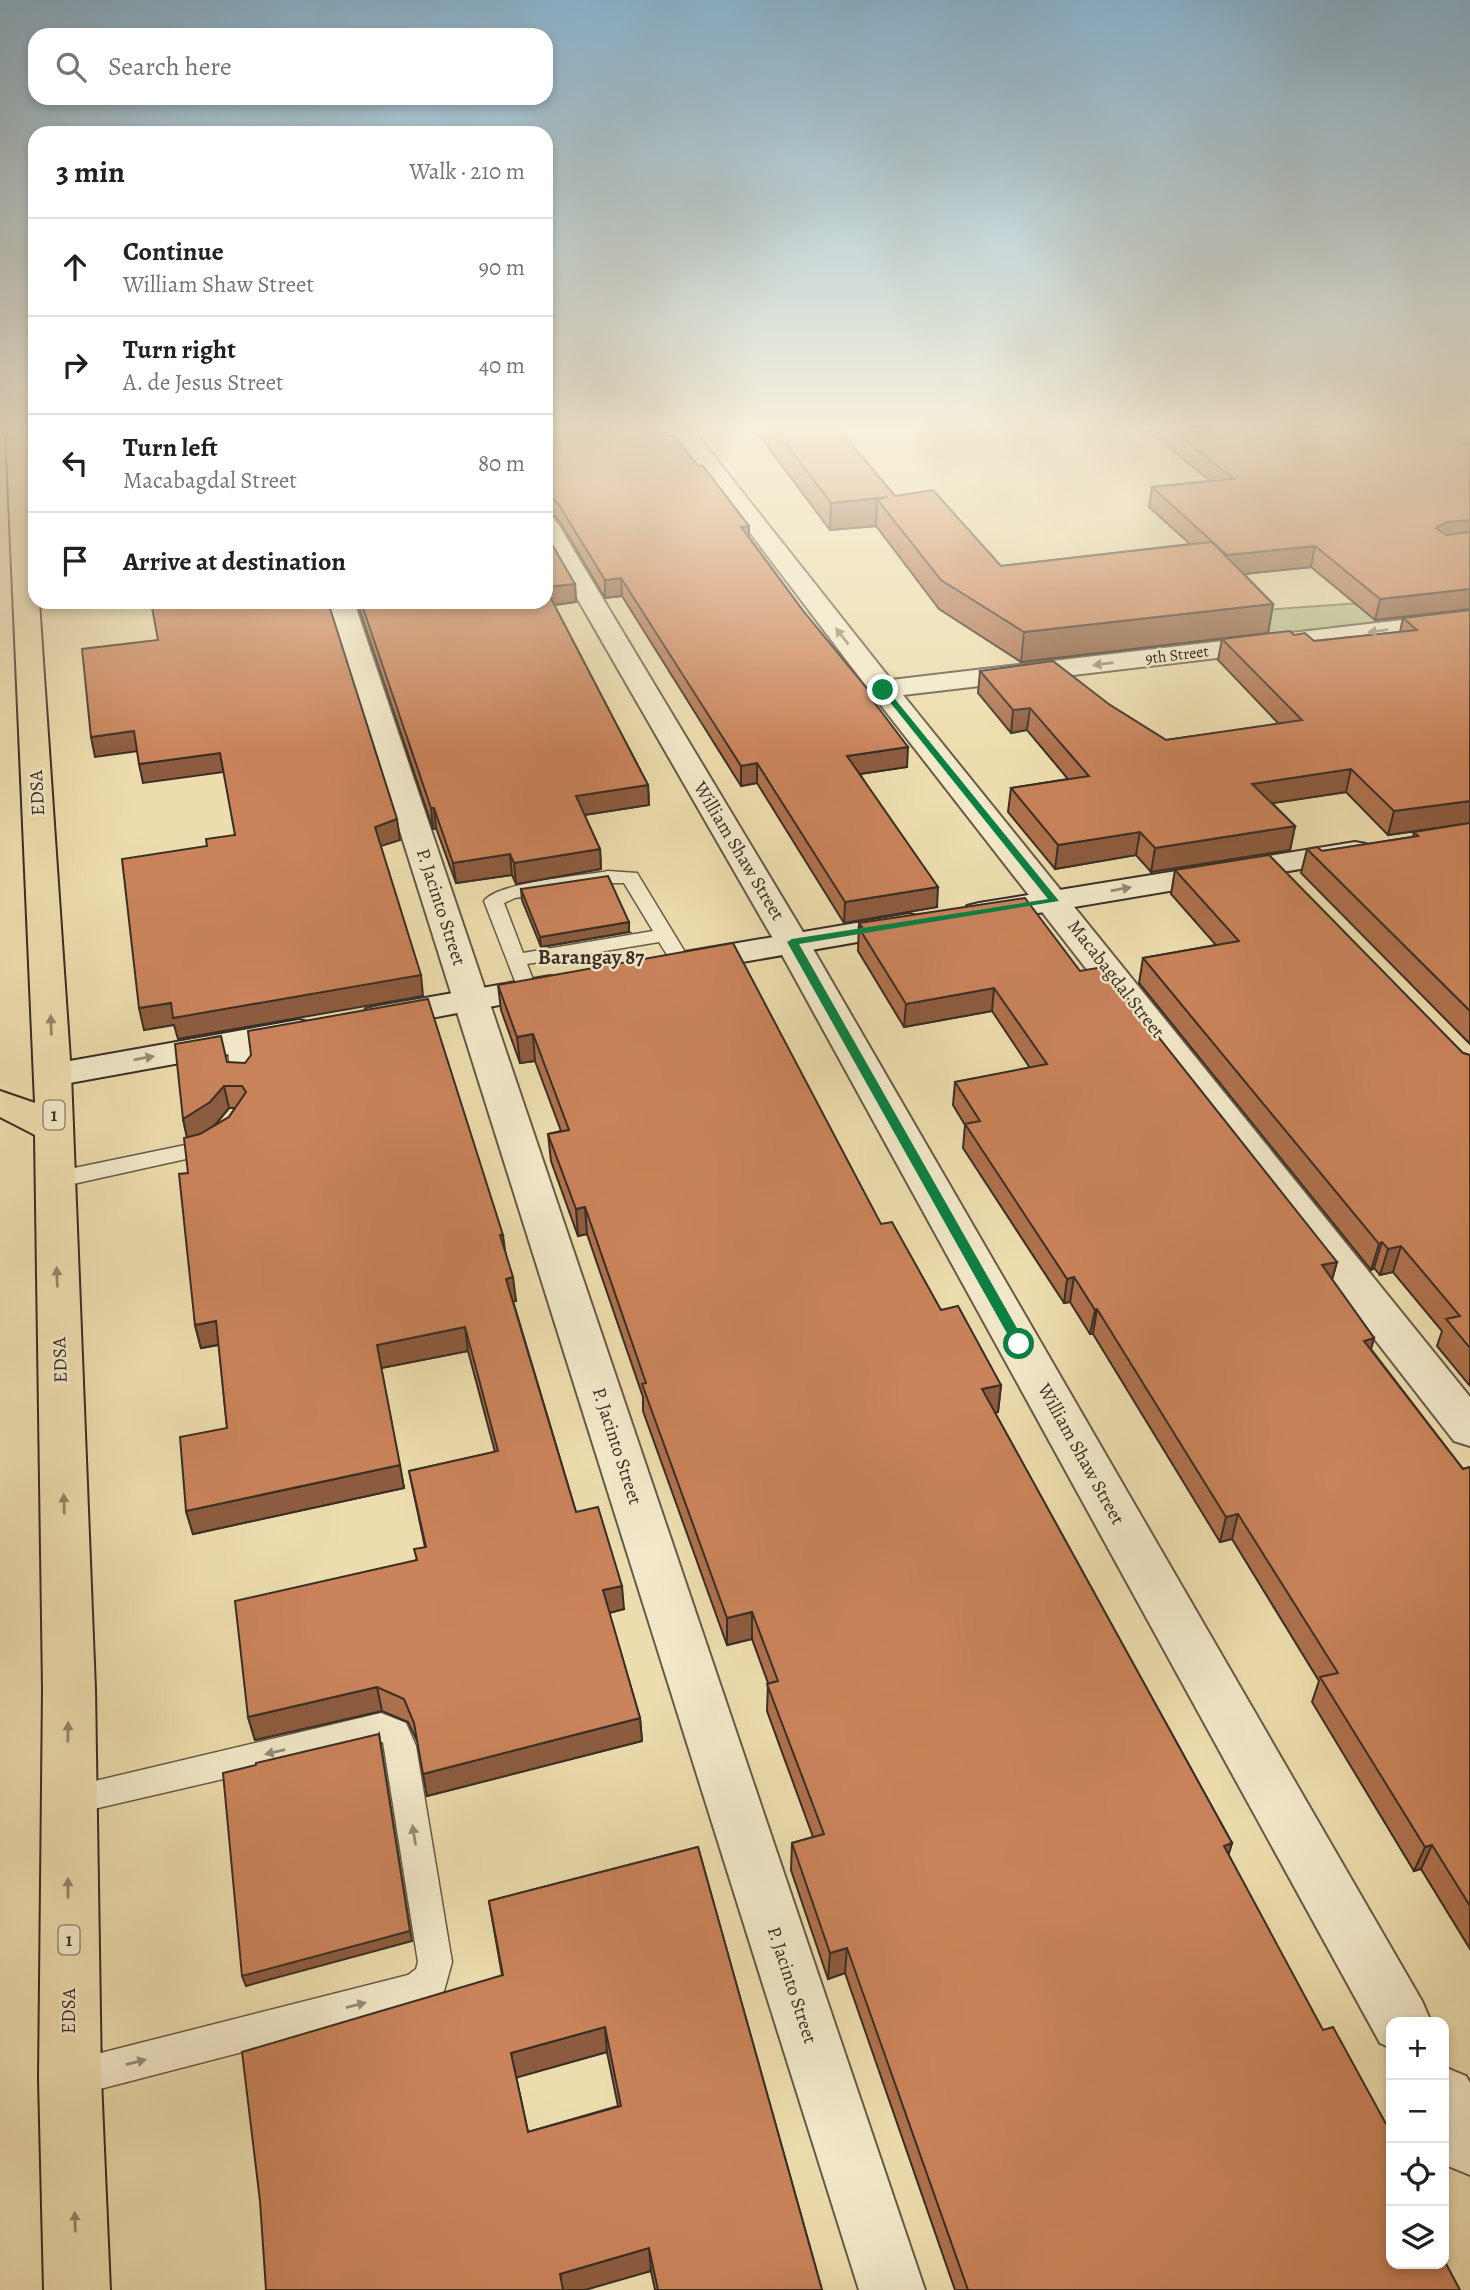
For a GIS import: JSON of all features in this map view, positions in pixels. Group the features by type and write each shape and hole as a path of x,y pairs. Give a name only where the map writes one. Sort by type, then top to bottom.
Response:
{"highway":[{"name":"EDSA","path":"33,609 53,1075 69,1689 70,2079 77,2290"},
{"path":"0,1084 53,1075"},
{"path":"0,1103 28,1114 54,1129"}],"street":[{"name":"William Shaw Street","path":"554,538 792,942 1398,2017"},
{"name":"Macabagdal Street","path":"766,538 883,690 1054,901 1470,1429"},
{"name":"P. Jacinto Street","path":"343,609 892,2290"},
{"name":"9th Street","path":"883,690 1470,620"},
{"path":"53,1075 472,1000 521,975 673,949 792,942 1390,846"},
{"path":"1271,864 1299,893"},
{"path":"1449,2107 1470,2144"}],"lane":[{"path":"521,975 494,901 502,895 515,892 608,877 630,877 673,949"},
{"path":"238,1042 242,1078"},
{"path":"55,1180 196,1150 218,1139 232,1127"},
{"path":"68,1800 381,1727 395,1733 400,1746 435,1962 432,1979 416,1990 70,2079"}],"green space":[{"path":"1375,602 1394,610 1397,623 1273,639 1247,611"}],"building":[{"path":"579,538 749,538 804,612 875,698 871,698 908,747 847,756 938,887 845,902 757,763 741,766 621,578 605,580"},
{"path":"908,538 976,538 1001,566 1212,542 1273,604 1024,632 941,580"},
{"path":"1208,538 1470,538 1470,589 1380,599 1315,546 1227,555"},
{"path":"553,546 575,584 553,586"},
{"path":"553,602 648,785 576,796 600,849 514,863 510,854 453,863 434,808 431,808 363,609 553,609"},
{"path":"152,609 330,609 397,819 375,827 421,975 173,1018 171,1003 139,1008 122,859 207,846 206,839 235,835 220,753 139,764 134,731 91,737 82,649 158,640"},
{"path":"1470,610 1470,801 1394,811 1351,769 1252,784 1295,826 1155,848 1140,832 1058,845 1011,788 1089,776 1030,708 1013,710 980,671 1053,661 1110,705 1166,740 1302,720 1222,639 1290,631 1294,635 1305,633 1314,641 1417,630 1403,618"},
{"path":"1470,823 1470,1011 1307,849 1317,847 1322,851 1418,836 1414,832"},
{"path":"1269,855 1463,1053 1470,1055 1470,1348 1446,1319 1460,1316 1401,1246 1388,1249 1382,1242 1379,1244 1143,958 1239,941 1175,870"},
{"path":"608,876 629,922 540,937 521,889"},
{"path":"1025,898 1080,971 1103,967 1337,1262 1322,1265 1374,1338 1364,1341 1463,1469 1470,1467 1470,1906 1432,1845 1425,1847 1320,1677 1338,1673 1238,1514 1226,1517 1097,1309 1095,1310 1074,1277 1067,1279 965,1124 980,1121 955,1082 1047,1064 994,988 906,1004 859,928 862,927 859,923"},
{"path":"733,943 881,1224 892,1222 941,1310 958,1306 1001,1385 982,1389 1232,1843 1224,1846 1323,2030 1333,2027 1386,2124 1386,2269 1449,2269 1460,2290 968,2290 847,1948 830,1953 792,1843 824,1834 767,1684 778,1681 752,1612 727,1618 642,1384 646,1383 585,1207 576,1209 548,1134 569,1130 533,1034 517,1037 498,985"},
{"path":"428,999 503,1235 500,1235 513,1277 506,1279 576,1512 598,1507 622,1586 603,1590 640,1718 423,1774 414,1723 404,1699 377,1687 248,1717 235,1601 417,1560 414,1549 426,1547 409,1471 498,1451 465,1327 377,1345 400,1465 186,1511 180,1437 227,1428 216,1321 195,1325 179,1174 188,1173 184,1138 200,1134 229,1117 246,1092 242,1086 224,1086 210,1102 183,1119 175,1044 221,1036 227,1062 245,1063 251,1055 248,1031"},
{"path":"379,1734 410,1931 242,1976 223,1773"},
{"path":"698,1847 822,2290 658,2290 649,2248 560,2274 563,2290 266,2290 260,2201 242,2052 503,1975 489,1901","holes":["605,2027 621,2106 528,2132 511,2053"]}],"district":[{"name":"Barangay 87","path":"591,957"}],"route":[{"path":"883,690 1054,901 792,942 1019,1344"}]}
